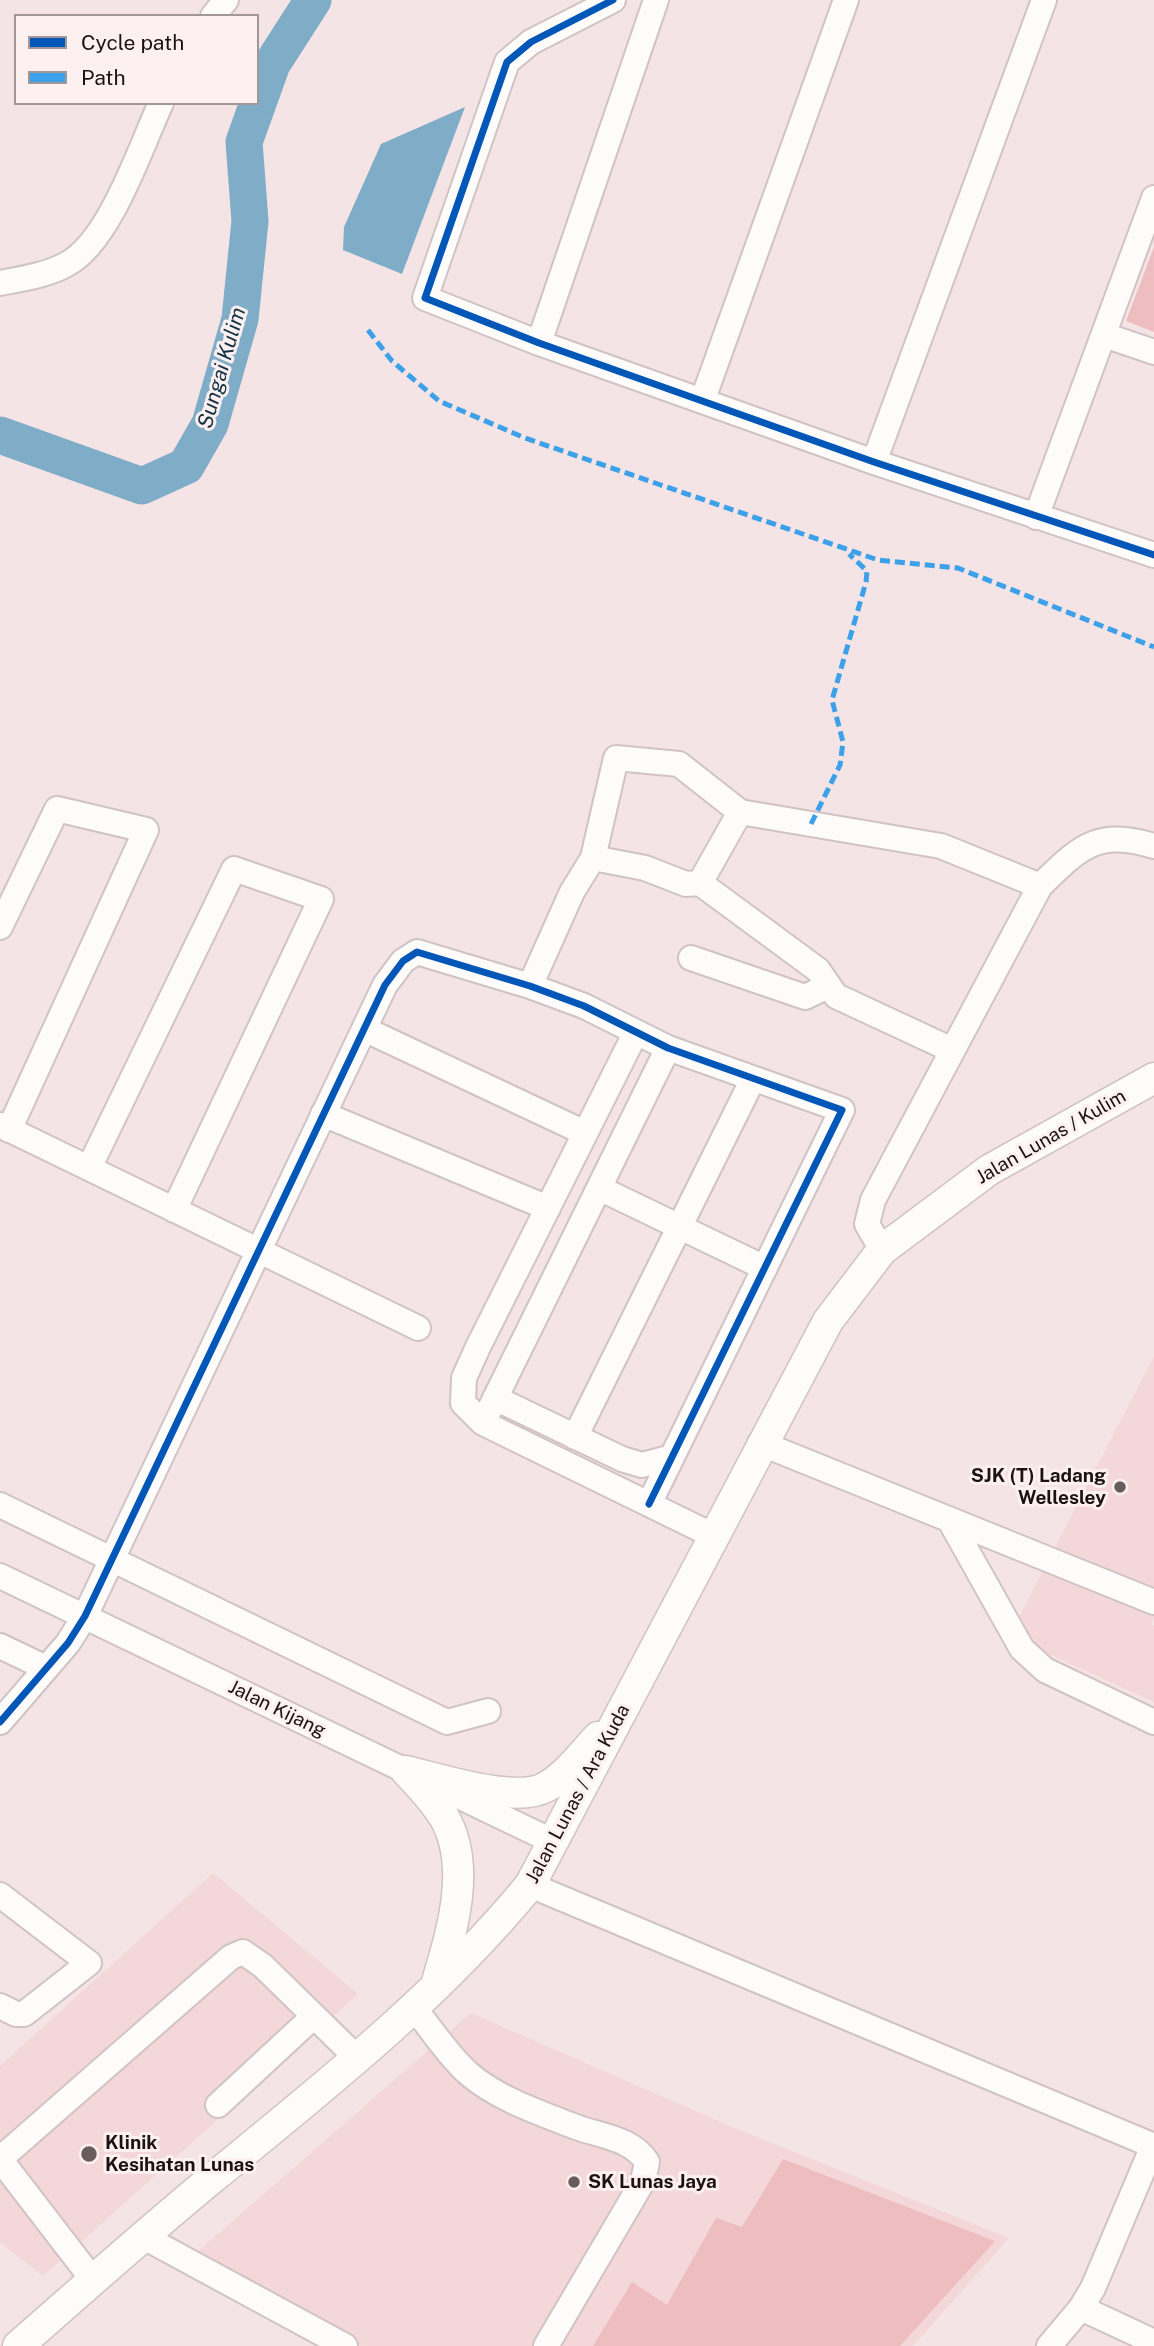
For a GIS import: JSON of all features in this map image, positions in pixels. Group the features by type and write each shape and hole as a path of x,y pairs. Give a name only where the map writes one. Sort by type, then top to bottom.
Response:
{"main road":[{"name":"Jalan Lunas / Kulim","path":"882,1250 989,1170 1154,1078"},
{"name":"Jalan Lunas / Ara Kuda","path":"18,2346 142,2236 414,2007 485,1940 530,1885 624,1709 760,1443 828,1321 882,1250"},
{"path":"406,1771 521,1793 545,1788 572,1765 624,1709"},
{"path":"406,1771 445,1819 457,1857 457,1894 451,1936 436,1986"}],"street":[{"path":"215,14 226,0"},
{"path":"613,0 531,42 507,62 425,298 538,343 703,399 874,462 1154,555"},
{"path":"538,343 656,0"},
{"path":"703,399 846,0"},
{"path":"874,462 1044,0"},
{"path":"0,283 68,264 94,241 110,215 160,105"},
{"path":"1036,517 1154,198"},
{"path":"1104,334 1154,352"},
{"path":"530,986 572,892 593,858 616,758 679,764 740,812 942,846 1040,886"},
{"path":"0,927 57,809 146,830 5,1128 418,1328"},
{"path":"700,883 740,812"},
{"path":"882,1250 867,1224 873,1200 1040,886 1078,849 1096,840 1126,838 1154,846"},
{"path":"593,858 645,868 686,884 700,883 818,971 836,996 952,1050"},
{"path":"89,1168 234,869 321,899 174,1210"},
{"path":"0,1722 46,1668 85,1616 385,985 403,961 416,952 530,986 584,1006 668,1048 842,1110 649,1504"},
{"path":"691,958 805,997 828,986"},
{"path":"364,1029 585,1133"},
{"path":"636,1032 464,1378 463,1403 483,1423 714,1536"},
{"path":"483,1423 668,1048"},
{"path":"575,1437 753,1079"},
{"path":"323,1114 548,1208"},
{"path":"599,1188 765,1268"},
{"path":"495,1398 622,1459 642,1465 672,1457"},
{"path":"760,1443 1154,1602"},
{"path":"0,1505 447,1722 488,1711"},
{"path":"949,1520 1022,1649 1045,1670 1154,1722"},
{"name":"Jalan Kijang","path":"0,1576 554,1842"},
{"path":"0,1646 46,1668"},
{"path":"530,1885 1153,2146 1093,2288 1082,2308 1049,2346"},
{"path":"0,1895 89,1963 24,2014 16,2014 0,2006"},
{"path":"93,2280 0,2159 231,1957 243,1952 263,1966 356,2057"},
{"path":"414,2007 468,2074 512,2100 578,2128 625,2143 640,2152 647,2162 643,2181 546,2346"},
{"path":"218,2105 314,2016"},
{"path":"142,2236 345,2346"},
{"path":"1082,2308 1154,2342"}],"shaded area":[{"path":"1154,247 1154,332 1126,321"},
{"name":"SJK (T) Ladang Wellesley","path":"1154,1356 1154,1617 1151,1624 1154,1626 1154,1702 1035,1648 1019,1617"},
{"name":"Klinik Kesihatan Lunas","path":"213,1873 358,1994 43,2276 0,2242 0,2066"},
{"name":"SK Lunas Jaya","path":"471,2013 732,2127 1009,2238 913,2346 361,2346 196,2253"},
{"path":"783,2159 995,2241 900,2346 593,2346 632,2282 667,2305 716,2218 742,2227"}],"water":[{"path":"465,107 402,274 343,250 344,227 381,144"}],"waterway":[{"name":"Sungai Kulim","path":"259,100 272,64 313,0"},
{"name":"Sungai Kulim","path":"0,435 142,486 186,466 210,424 240,319 250,221 244,142 257,105"}],"marked path":[{"path":"368,330 392,361 439,401 525,438 878,560 958,568 1154,647"},
{"path":"811,824 840,765 843,742 832,700 866,582 867,571 849,554"}],"cycle path":[{"path":"613,0 531,42 507,62 425,298 539,343 874,462 1154,555"},
{"path":"0,1722 68,1643 85,1616 385,985 403,961 417,952 530,986 584,1006 668,1048 842,1110 649,1504"}],"place":[{"name":"SJK (T) Ladang Wellesley","path":"1120,1487"},
{"name":"Klinik Kesihatan Lunas","path":"89,2154"},
{"name":"SK Lunas Jaya","path":"574,2182"}]}
